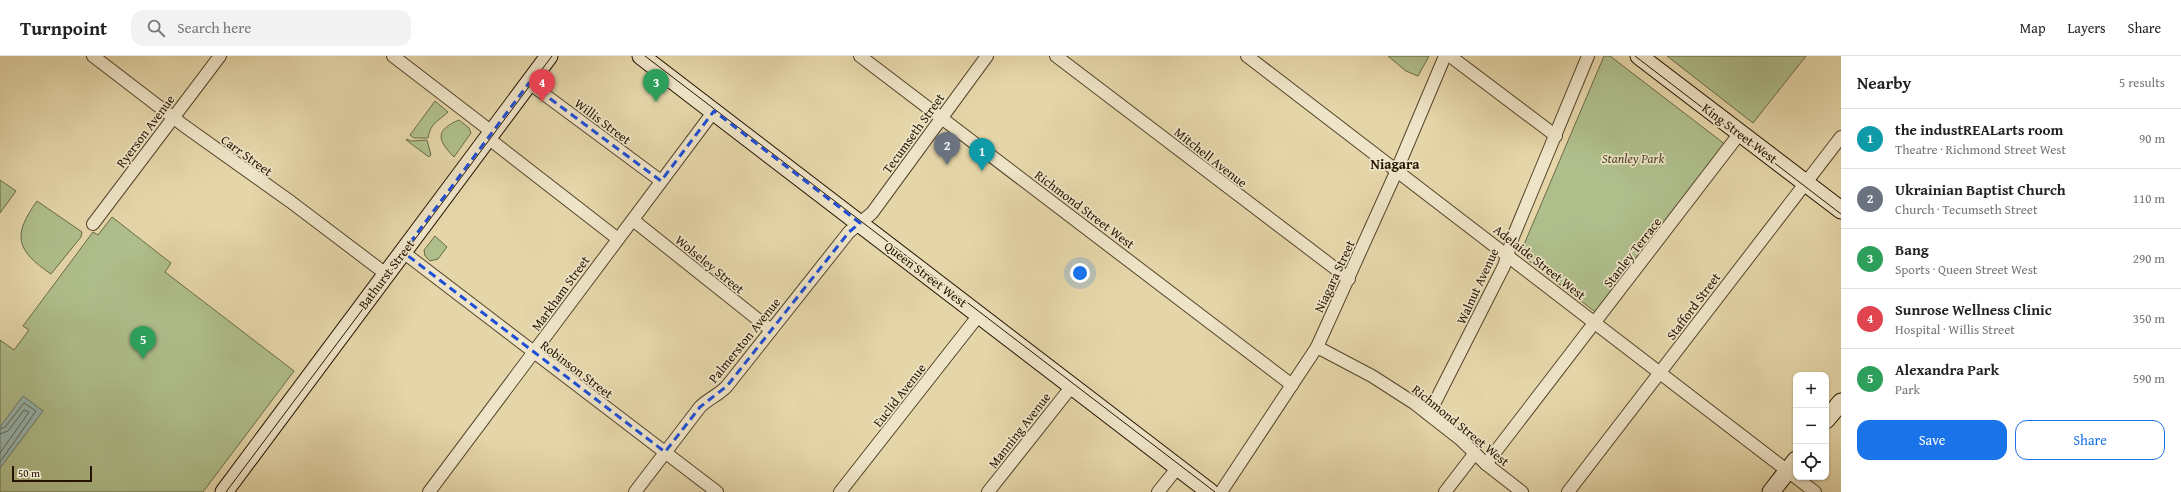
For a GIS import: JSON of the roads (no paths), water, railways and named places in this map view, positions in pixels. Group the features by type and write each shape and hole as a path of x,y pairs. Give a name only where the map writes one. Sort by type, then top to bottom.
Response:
{"main road":[{"name":"Bathurst Street","path":"224,492 549,56"},
{"name":"Queen Street West","path":"641,56 1210,492"},
{"name":"King Street West","path":"1639,56 1841,210"},
{"path":"1829,416 1841,402"},
{"path":"1771,492 1792,465"}],"street":[{"name":"Carr Street","path":"93,56 173,118 245,171 291,202 386,274"},
{"name":"Ryerson Avenue","path":"93,224 220,56"},
{"path":"393,56 618,239"},
{"name":"Richmond Street West","path":"860,56 1292,386"},
{"name":"Tecumseth Street","path":"860,223 872,213 987,56"},
{"name":"Mitchell Avenue","path":"1056,56 1349,279"},
{"name":"Adelaide Street West","path":"1247,56 1508,255 1659,373 1792,465 1815,492"},
{"name":"Niagara Street","path":"1221,492 1317,347 1397,171 1445,56"},
{"path":"1450,56 1556,136"},
{"name":"Walnut Avenue","path":"1427,413 1442,388 1504,266 1528,199 1556,136 1588,56"},
{"name":"Willis Street","path":"529,83 661,181"},
{"name":"Markham Street","path":"429,492 714,111"},
{"name":"Stanley Terrace","path":"1486,464 1740,133"},
{"name":"Stafford Street","path":"1568,492 1841,136"},
{"name":"Wolseley Street","path":"632,220 770,330"},
{"name":"Palmerston Avenue","path":"635,492 700,407 718,395 727,386 849,232 860,223"},
{"name":"Robinson Street","path":"403,252 533,354 717,492"},
{"name":"Euclid Avenue","path":"840,492 979,315"},
{"name":"Richmond Street West","path":"1317,347 1372,376 1427,413 1486,464 1522,492"},
{"name":"Manning Avenue","path":"988,492 1072,386"},
{"path":"1445,492 1475,453"},
{"path":"1158,492 1178,467"}],"water":[{"path":"23,396 43,411 0,468 0,427"}],"tram line":[{"path":"226,492 552,56"},
{"path":"645,56 1215,492"},
{"path":"1635,56 1841,214"}],"place":[{"name":"Sunrose Wellness Clinic","path":"542,102"},
{"name":"Bang","path":"656,102"},
{"name":"Ukrainian Baptist Church","path":"947,165"},
{"name":"the industREALarts room","path":"982,171"},
{"name":"Alexandra Park","path":"143,359"}],"district":[{"name":"Niagara","path":"1395,164"}],"park label":[{"name":"Stanley Park","path":"1633,158"}]}
